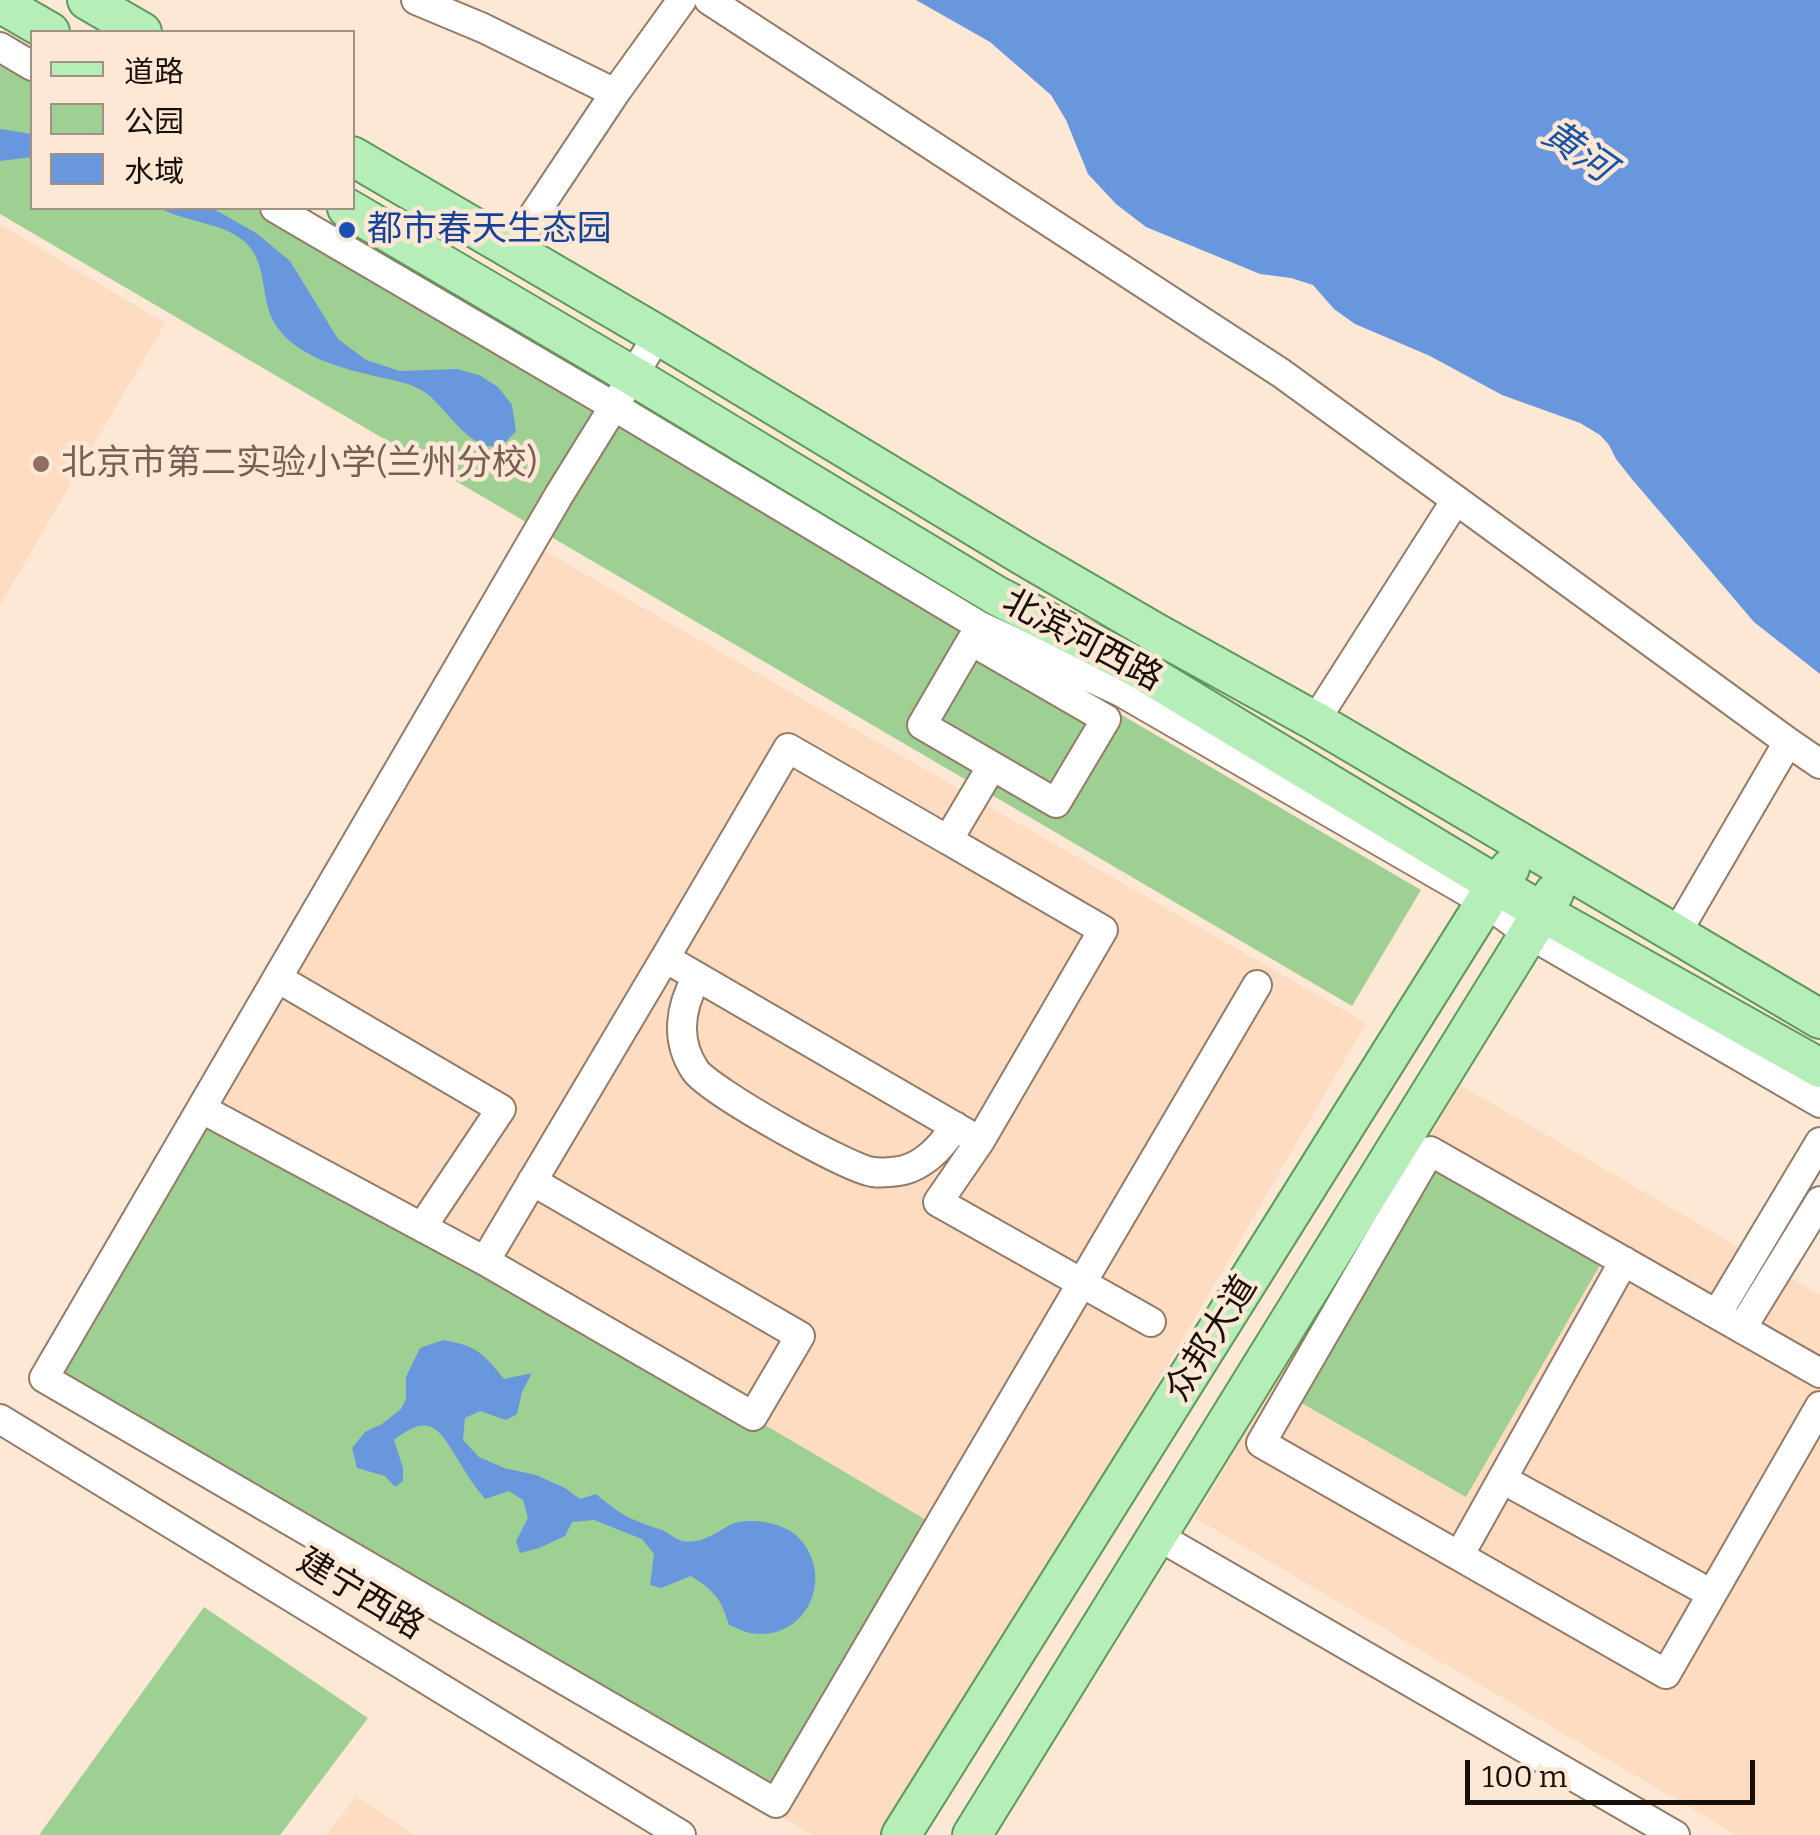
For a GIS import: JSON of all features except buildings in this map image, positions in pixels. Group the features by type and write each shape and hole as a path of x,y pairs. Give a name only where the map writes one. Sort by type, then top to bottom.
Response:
{"main road":[{"path":"87,0 139,30"},
{"path":"0,3 47,30"},
{"name":"北滨河西路","path":"355,158 1156,633 1820,1019"},
{"name":"北滨河西路","path":"350,210 983,621 1128,680 1534,922 1820,1068"},
{"name":"众邦大道","path":"901,1835 1490,894 1528,847"},
{"name":"众邦大道","path":"972,1835 1569,871"}],"street":[{"path":"416,0 483,28 616,94"},
{"path":"511,249 682,0"},
{"path":"708,0 1281,373 1820,764"},
{"path":"0,47 30,65"},
{"path":"279,210 624,391"},
{"path":"658,336 559,495 44,1378 776,1803 1257,985"},
{"path":"1315,722 1456,500"},
{"path":"1022,554 922,725 1056,803 1156,633"},
{"path":"983,621 1106,718"},
{"path":"1676,934 1788,742"},
{"path":"485,1261 788,748 1103,930 980,1140 938,1202 1151,1322"},
{"path":"948,840 992,766"},
{"path":"1534,922 1820,1104"},
{"path":"665,958 980,1140"},
{"path":"697,977 681,1017 683,1047 696,1074 724,1095 844,1163 873,1172 903,1170 930,1157 955,1126"},
{"path":"279,979 501,1109 422,1227"},
{"path":"202,1110 485,1261 754,1416 800,1336 532,1181"},
{"path":"1716,1314 1820,1142"},
{"path":"1820,1373 1430,1151 1262,1443 1666,1674 1820,1406"},
{"path":"1742,1328 1820,1201"},
{"path":"1459,1556 1624,1261"},
{"name":"建宁西路","path":"0,1419 681,1835"},
{"path":"1502,1479 1712,1594"},
{"path":"1156,1536 1675,1835"}],"shaded area":[{"name":"北京市第二实验小学(兰州分校)","path":"0,224 165,323 0,605"},
{"path":"529,542 1366,1023 895,1835 813,1835 37,1390"},
{"path":"1454,1081 1820,1295 1820,1835 1737,1835 1195,1518"},
{"path":"356,1796 414,1835 326,1835"}],"green space":[{"path":"0,58 30,76 30,210 258,210 1421,890 1352,1006 0,214"},
{"path":"202,1109 541,1293 938,1527 776,1803 44,1378"},
{"path":"1432,1169 1600,1265 1466,1497 1298,1401"},
{"path":"204,1607 368,1718 280,1835 39,1835"}],"water":[{"name":"黄河","path":"916,0 1820,0 1820,674 1754,622 1631,478 1600,435 1580,423 1502,395 1430,356 1355,324 1334,309 1313,285 1260,274 1146,227 1116,204 1088,174 1051,95 990,42"},
{"path":"0,129 30,134 30,157 0,161"},
{"path":"165,210 216,210 256,233 290,261 338,339 366,360 400,371 457,369 479,375 498,387 512,405 516,431 503,445 487,446 469,436 418,388 337,366 297,347 271,317 253,251 226,230"},
{"path":"443,1340 478,1352 504,1379 532,1373 517,1414 506,1420 480,1411 465,1418 463,1440 479,1457 536,1475 580,1499 596,1494 626,1516 682,1541 702,1539 739,1522 757,1521 784,1528 797,1536 815,1569 810,1603 800,1617 787,1628 770,1633 750,1633 729,1625 716,1596 691,1576 661,1588 650,1585 654,1554 642,1539 594,1520 572,1522 565,1536 520,1553 516,1541 528,1518 523,1500 509,1491 485,1499 444,1438 431,1427 416,1427 394,1440 403,1468 403,1481 395,1487 385,1476 357,1468 352,1448 365,1432 401,1409 406,1399 406,1377 420,1348"}],"place":[{"name":"都市春天生态园","path":"347,230"},
{"name":"北京市第二实验小学(兰州分校)","path":"41,464"}]}
